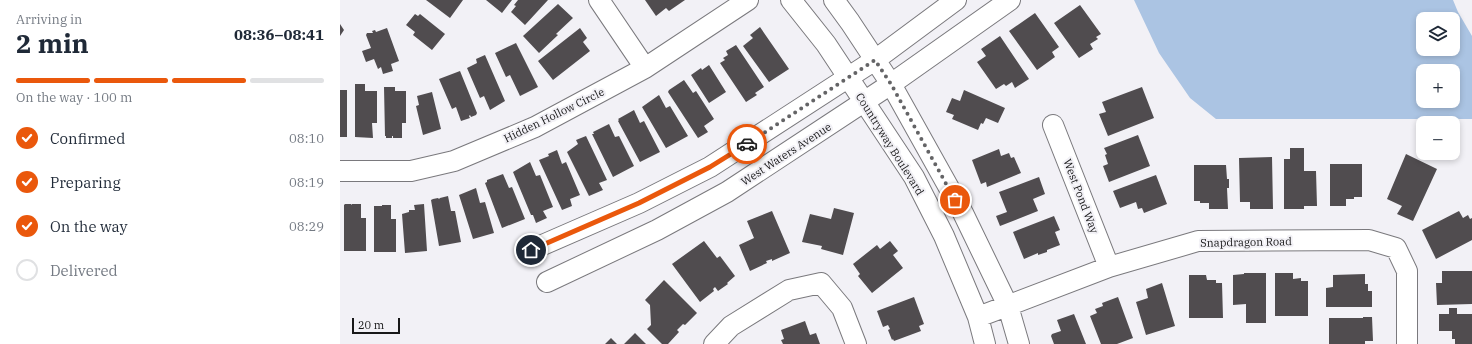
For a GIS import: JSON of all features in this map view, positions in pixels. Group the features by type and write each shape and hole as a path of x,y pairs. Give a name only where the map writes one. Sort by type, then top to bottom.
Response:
{"street":[{"path":"599,0 645,68"},
{"name":"Hidden Hollow Circle","path":"340,171 411,171 454,161 535,127 645,68 748,0"},
{"name":"Countryway Boulevard","path":"791,0 826,44 914,177 944,236 978,317 985,344"},
{"path":"834,0 891,84 962,213 1008,306 1019,344"},
{"path":"531,250 639,203 710,167 875,60 956,0"},
{"name":"West Waters Avenue","path":"546,282 657,230 728,192 891,84 1010,0"},
{"name":"West Pond Way","path":"1053,125 1109,267"},
{"name":"Snapdragon Road","path":"978,317 1109,267 1198,241 1368,240 1396,248 1407,271 1406,344"},
{"path":"714,344 731,326 789,290 821,283 842,308 856,344"}],"water":[{"path":"1134,0 1453,0 1458,12 1416,12 1416,56 1460,56 1460,15 1472,36 1472,119 1460,119 1460,116 1416,116 1416,119 1216,119 1190,98 1159,53"}],"building":[{"path":"426,0 463,0 450,18"},
{"path":"486,0 512,0 502,13"},
{"path":"518,0 548,0 525,25 511,12 516,6 514,5"},
{"path":"645,0 685,0 669,11 666,8 656,16"},
{"path":"558,4 573,18 539,53 523,36"},
{"path":"1080,5 1101,34 1096,37 1098,39 1090,44 1093,49 1079,58 1054,23"},
{"path":"1035,13 1059,47 1052,52 1055,57 1037,70 1009,31"},
{"path":"415,14 418,16 420,14 445,34 432,50 413,35 415,32 406,25"},
{"path":"340,24 344,30 340,36"},
{"path":"760,27 789,69 769,82 743,46 753,38 750,35"},
{"path":"387,28 399,61 391,64 393,71 383,74 381,67 378,69 374,59 366,62 362,51 371,48 366,35 367,33 373,33 372,31 375,30 376,32"},
{"path":"580,28 587,38 583,42 590,51 553,80 538,61"},
{"path":"1000,36 1029,79 1015,88 1012,82 1006,86 1004,84 996,89 977,62 986,56 981,49"},
{"path":"516,43 538,87 520,96 510,75 506,77 495,53"},
{"path":"736,45 764,87 755,93 757,95 746,102 720,63 725,60 723,58 728,55 726,51"},
{"path":"485,55 505,101 490,110 484,96 480,98 467,68 477,63 476,59"},
{"path":"709,65 726,92 709,103 691,75 701,68 702,70"},
{"path":"460,71 477,113 471,117 470,115 470,118 461,121 456,107 452,109 439,79"},
{"path":"684,80 693,93 696,91 714,119 704,126 708,132 698,138 668,92"},
{"path":"355,84 365,84 365,91 377,91 377,123 372,123 373,138 355,137"},
{"path":"384,87 395,87 395,91 406,91 406,123 402,123 402,138 393,138 392,136 392,138 386,138 385,136"},
{"path":"1142,87 1154,118 1108,136 1099,114 1106,112 1102,102"},
{"path":"340,90 347,90 347,137 340,137"},
{"path":"964,90 1005,108 998,123 986,118 983,124 981,123 978,130 952,119 954,115 946,112 952,98 960,101"},
{"path":"432,92 441,129 423,135 416,106 419,105 417,96"},
{"path":"659,95 666,108 670,106 688,136 666,148 642,107"},
{"path":"634,110 640,123 644,121 660,152 640,162 618,121 618,119"},
{"path":"609,124 615,137 619,136 634,166 613,177 592,134 594,134 593,132"},
{"path":"1138,135 1150,166 1109,182 1103,166 1108,164 1105,155 1107,154 1104,148"},
{"path":"586,136 607,180 599,183 603,190 589,196 567,152 578,144 576,140"},
{"path":"1290,148 1304,148 1304,171 1316,171 1317,206 1304,206 1304,209 1284,209 1284,159 1290,159"},
{"path":"999,149 1001,156 1009,153 1011,158 1014,157 1021,173 987,187 986,182 981,184 972,160"},
{"path":"557,150 562,164 566,162 580,195 570,199 572,206 562,210 539,160 549,156 548,154"},
{"path":"1406,154 1437,169 1413,221 1397,214 1402,206 1387,199"},
{"path":"1272,157 1273,209 1250,209 1250,202 1240,202 1239,158"},
{"path":"530,162 536,176 540,175 553,207 543,211 547,218 536,223 533,215 531,215 513,172"},
{"path":"1330,164 1362,164 1362,197 1346,199 1346,206 1330,206"},
{"path":"1194,165 1226,165 1227,179 1229,179 1229,188 1227,188 1228,209 1209,209 1209,203 1194,201"},
{"path":"503,174 509,188 512,187 525,219 502,228 485,183 487,180"},
{"path":"1156,175 1167,204 1144,213 1142,208 1138,209 1136,202 1120,208 1113,191"},
{"path":"1039,177 1045,194 1033,199 1038,211 1000,226 996,216 1007,212 999,192"},
{"path":"476,188 480,203 485,202 494,233 473,239 459,195"},
{"path":"448,196 451,211 455,211 461,242 439,246 431,200"},
{"path":"345,204 361,204 361,218 366,218 366,251 344,251"},
{"path":"424,204 427,251 405,253 402,214 409,212 409,210 415,210 414,205"},
{"path":"391,205 391,219 396,219 396,252 374,252 374,206"},
{"path":"834,208 854,213 843,255 821,249 822,246 802,242 810,214 831,219"},
{"path":"772,211 790,253 772,261 772,259 766,261 767,263 750,271 739,245 754,238 747,221"},
{"path":"1459,211 1463,218 1468,215 1470,219 1472,218 1472,240 1436,259 1422,230"},
{"path":"1054,216 1060,230 1055,232 1060,245 1047,250 1047,252 1038,255 1038,253 1024,259 1013,232"},
{"path":"704,241 717,258 720,256 735,276 727,283 728,284 718,291 715,287 713,289 714,291 700,302 672,264"},
{"path":"890,241 898,251 893,255 903,268 872,293 858,276 860,274 853,264 877,245 880,249"},
{"path":"1442,271 1472,271 1472,304 1437,305 1436,283 1442,283"},
{"path":"1244,273 1266,273 1266,323 1246,323 1246,304 1233,305 1233,275"},
{"path":"1275,273 1293,273 1293,279 1301,278 1301,281 1308,281 1308,316 1275,316"},
{"path":"1365,274 1365,284 1368,284 1368,291 1372,291 1372,307 1326,307 1326,288 1333,287 1333,275"},
{"path":"1189,275 1206,275 1207,280 1216,280 1216,283 1222,283 1223,318 1189,318"},
{"path":"664,280 697,313 685,325 683,324 677,330 679,332 668,344 662,344 647,329 651,325 650,305 645,300"},
{"path":"1162,283 1175,326 1146,335 1136,302 1148,298 1146,289"},
{"path":"914,297 924,324 919,326 921,331 894,341 893,339 892,340 888,330 890,329 888,325 883,327 877,311"},
{"path":"1118,297 1133,338 1117,344 1101,344 1090,316 1097,313 1095,309 1103,306 1102,303"},
{"path":"1449,308 1457,308 1457,314 1472,314 1472,344 1455,344 1455,339 1452,339 1452,331 1439,331 1439,314 1449,314"},
{"path":"1074,314 1086,344 1054,344 1051,336 1052,334 1061,331 1057,320"},
{"path":"1372,317 1373,341 1365,341 1365,344 1329,344 1329,318"},
{"path":"805,321 810,335 816,333 820,344 783,344 781,340 784,339 781,330"},
{"path":"635,333 646,344 624,344"},
{"path":"611,338 617,344 605,344"}],"way so far":[{"path":"747,144 875,60 891,84 955,200"}],"route":[{"path":"531,250 639,203 710,167 747,144"}]}
